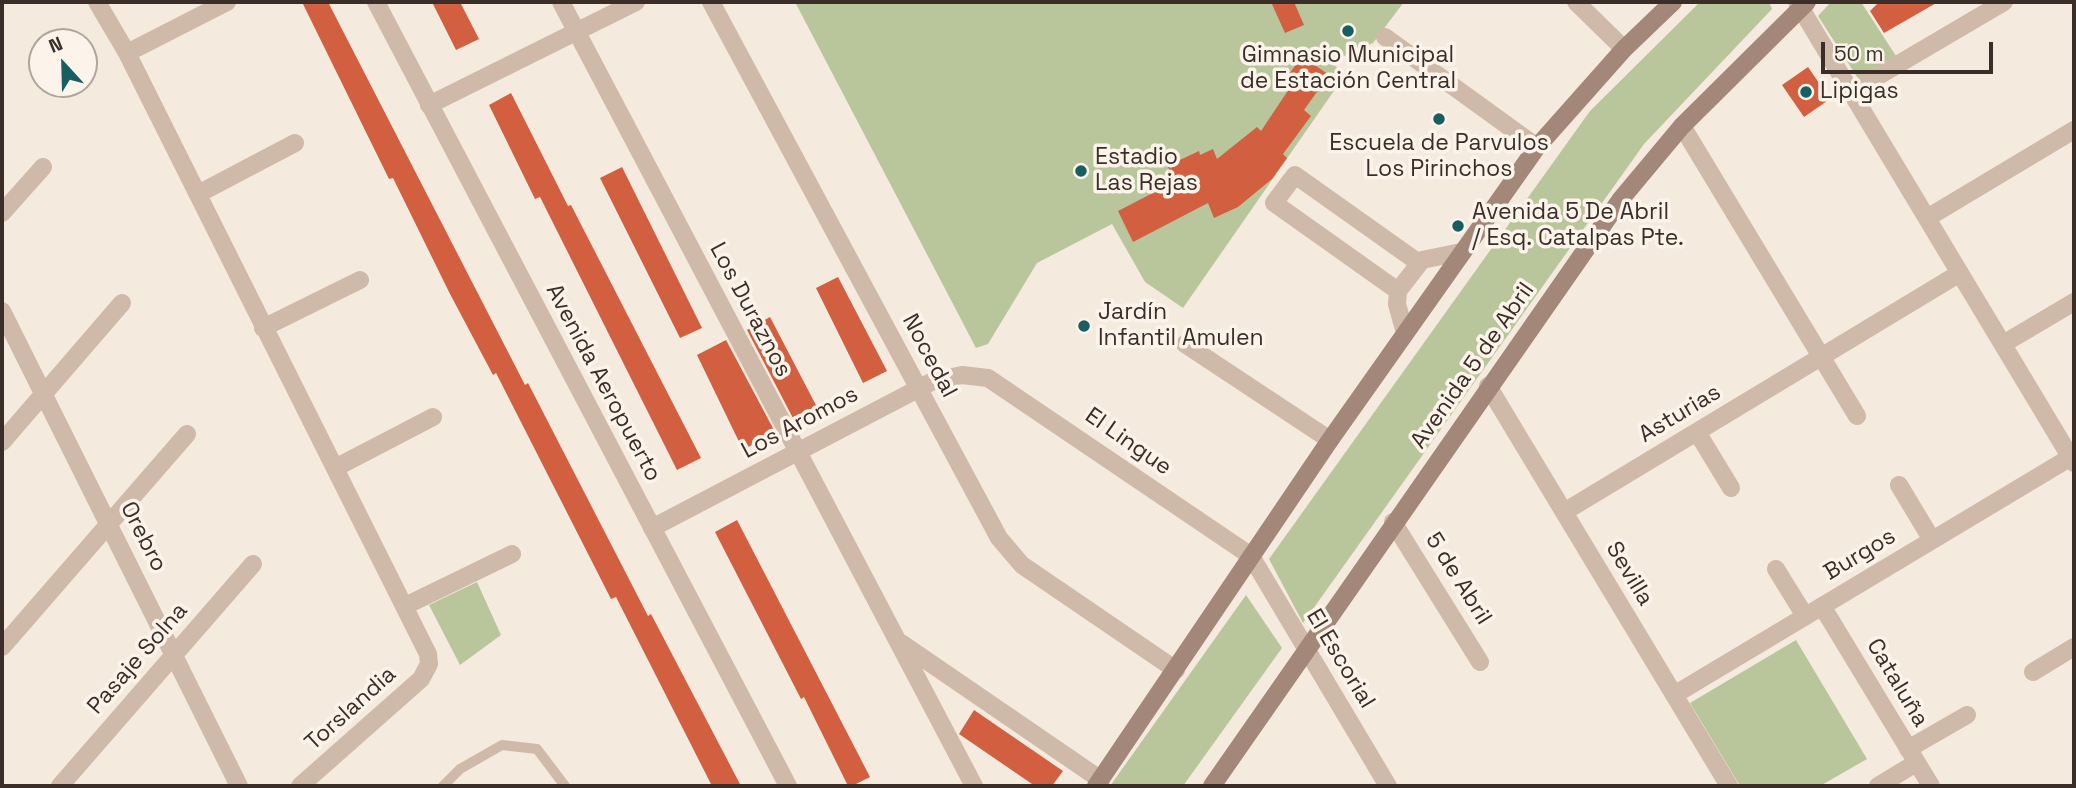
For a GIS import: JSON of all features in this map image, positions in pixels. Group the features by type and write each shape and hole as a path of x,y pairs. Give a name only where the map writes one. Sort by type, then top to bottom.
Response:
{"main road":[{"path":"1099,783 1330,440 1537,147 1624,50 1672,2"},
{"name":"Avenida 5 de Abril","path":"1212,786 1305,648 1621,198 1682,126 1801,4"}],"street":[{"path":"97,2 127,52 263,328 405,606 512,554"},
{"path":"127,52 227,2"},
{"name":"Avenida Aeropuerto","path":"376,2 788,786"},
{"name":"Los Duraznos","path":"561,2 974,786"},
{"path":"429,105 636,2"},
{"name":"Nocedal","path":"711,2 1008,552 1022,565 1176,670"},
{"path":"1576,2 1624,50"},
{"path":"1851,92 2004,2"},
{"path":"1801,4 2072,460"},
{"path":"1385,37 1537,147"},
{"path":"1682,126 1857,416"},
{"path":"1927,218 2074,130"},
{"path":"198,194 296,143"},
{"path":"2,213 43,167"},
{"path":"1398,291 1274,203 1295,175 1419,263"},
{"path":"1405,332 1397,304 1398,291 1419,263 1430,256 1461,252"},
{"name":"Asturias","path":"1564,512 1960,274"},
{"path":"263,328 360,280"},
{"path":"2003,344 2074,302"},
{"path":"2,442 122,303"},
{"name":"Orebro","path":"2,311 239,786"},
{"path":"1185,344 1330,440"},
{"name":"Los Aromos","path":"652,528 919,388 947,377 975,375"},
{"name":"El Lingue","path":"975,375 1000,383 1251,556"},
{"name":"Sevilla","path":"1488,386 1729,786"},
{"path":"335,468 433,417"},
{"path":"1697,432 1731,488"},
{"path":"2,648 187,434"},
{"name":"Burgos","path":"1674,695 1932,540 2072,460"},
{"path":"1899,485 1932,540"},
{"name":"5 de Abril","path":"1393,522 1480,662"},
{"name":"El Escorial","path":"1251,556 1388,786"},
{"name":"Pasaje Solna","path":"60,786 253,564"},
{"path":"1776,569 1805,616"},
{"name":"Torslandia","path":"300,786 421,678 429,664 425,645 405,606"},
{"name":"Cataluña","path":"1822,606 1931,786"},
{"name":"Los Duraznos","path":"898,641 1099,783"},
{"path":"2033,672 2074,647"},
{"path":"1878,786 1912,756 1967,715"}],"lane":[{"path":"443,786 460,769 502,745 537,748 565,786"}],"green space":[{"name":"Estadio Las Rejas","path":"795,2 1404,2 1373,43 1331,62 1345,75 1183,308 1145,282 1112,224 1037,263 988,344 976,348"},
{"path":"1700,2 1769,2 1772,9 1644,144 1303,623 1269,559 1590,111"},
{"path":"1831,2 1861,2 1898,59 1859,80 1818,16"},
{"path":"477,582 501,635 460,665 429,605"},
{"path":"1246,595 1282,648 1183,786 1110,786"},
{"path":"1796,640 1867,759 1820,786 1740,786 1690,703"}],"building":[{"path":"302,2 328,2 525,385 528,383 648,616 651,614 741,786 712,786 616,597 611,599 496,373 493,375 449,292 393,178 389,179"},
{"path":"432,2 460,2 479,39 456,50"},
{"path":"1271,2 1294,2 1304,25 1285,33"},
{"path":"1879,2 1938,2 1884,33 1870,11"},
{"path":"1302,56 1329,75 1304,110 1311,116 1283,154 1287,158 1272,179 1238,207 1214,218 1208,203 1133,242 1118,211 1176,181 1167,166 1199,151 1200,155 1213,149 1217,159 1257,127 1261,131 1287,92 1280,87"},
{"name":"Lipigas","path":"1808,67 1830,99 1804,117 1782,85"},
{"path":"511,93 701,458 677,470 540,197 535,199 489,105"},
{"path":"622,167 702,328 680,338 600,178"},
{"path":"838,277 887,371 863,383 816,288"},
{"path":"770,317 819,411 795,422 747,330"},
{"path":"726,340 775,432 743,450 697,355"},
{"path":"737,520 870,777 852,786 848,786 804,697 801,699 715,532"},
{"path":"974,710 1063,771 1052,786 1035,786 959,734"}],"place":[{"name":"Gimnasio Municipal de Estación Central","path":"1348,31"},
{"name":"Lipigas","path":"1806,92"},
{"name":"Escuela de Parvulos Los Pirinchos","path":"1439,119"},
{"name":"Estadio Las Rejas","path":"1081,171"},
{"name":"Avenida 5 De Abril / Esq. Catalpas Pte.","path":"1458,226"},
{"name":"Jardín Infantil Amulen","path":"1084,326"}]}
